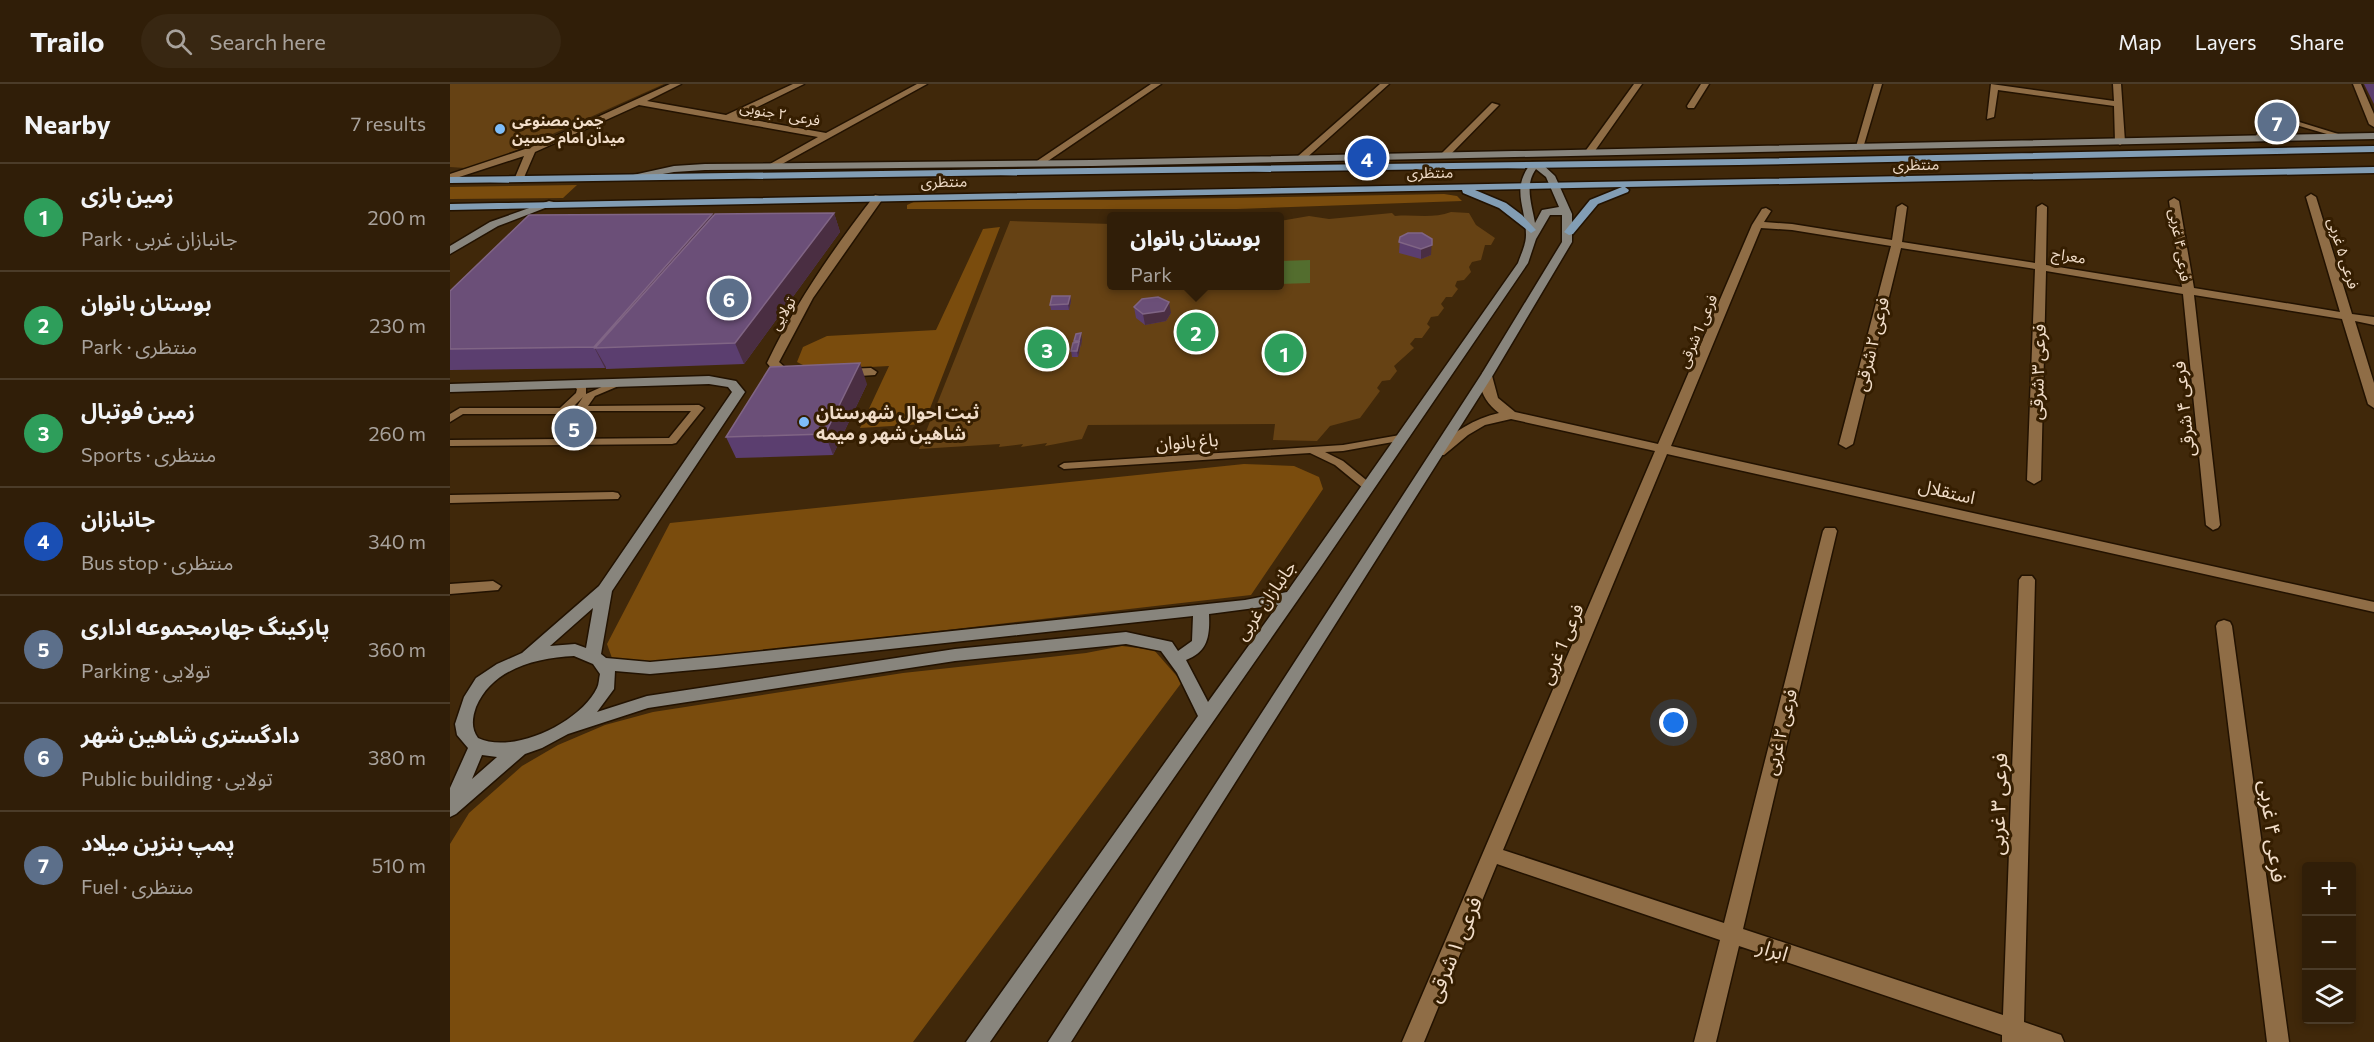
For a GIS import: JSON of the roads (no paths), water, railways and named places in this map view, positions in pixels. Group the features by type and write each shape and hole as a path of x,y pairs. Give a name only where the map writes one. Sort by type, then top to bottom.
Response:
{"main road":[{"path":"2267,152 2290,138"},
{"path":"1813,149 1818,160"},
{"name":"منتظری","path":"450,179 519,180 1483,165 1534,172 1738,162 2374,149"},
{"path":"1534,172 1697,169 1738,162"},
{"path":"1483,165 1497,172 1499,180 1494,187"},
{"path":"1622,170 1617,176 1619,180 1627,184"},
{"name":"منتظری","path":"1534,172 1556,186 2374,170"},
{"name":"منتظری","path":"450,207 553,203 1494,187 1534,172"},
{"path":"1569,232 1587,209 1607,195 1661,183"},
{"path":"1447,187 1471,192 1496,202 1521,217 1531,235"}],"street":[{"path":"450,179 531,149 677,84"},
{"path":"773,166 923,84"},
{"path":"1039,163 1157,84"},
{"path":"1300,159 1385,84"},
{"path":"1589,153 1638,84"},
{"path":"1690,106 1703,84"},
{"path":"1858,148 1878,84"},
{"path":"2117,84 2120,142"},
{"path":"2356,84 2374,124"},
{"path":"728,118 798,85"},
{"path":"1990,117 1995,85 2118,104"},
{"name":"فرعی ۲ جنوبی","path":"637,102 826,136"},
{"path":"1444,156 1495,105"},
{"name":"منتظری","path":"629,177 674,169 773,166 1300,159 2374,136"},
{"path":"519,180 531,149"},
{"path":"1059,1042 1439,452 1567,242 1569,232 1567,214 1556,186 1534,172 1531,235"},
{"name":"تولایی","path":"807,375 786,375 774,363 788,329 848,237 879,197"},
{"name":"فرعی ۵ غربی","path":"2312,197 2374,404"},
{"name":"فرعی ۴ غربی","path":"2174,201 2188,289"},
{"path":"451,250 494,224 553,203"},
{"path":"1897,243 1902,207"},
{"path":"2040,265 2042,207"},
{"name":"جانبازان غربی","path":"977,1042 1207,718 1522,262 1531,235 1546,212 1560,210 1567,214"},
{"name":"فرعی 1 شرقی","path":"1665,448 1757,225 1766,211"},
{"name":"معراج","path":"1757,225 1792,227 2040,265 2374,321"},
{"name":"فرعی ۲ شرقی","path":"1846,444 1897,243"},
{"name":"فرعی ۳ شرقی","path":"2034,480 2040,265"},
{"name":"فرعی ۴ شرقی","path":"2188,289 2213,525"},
{"path":"829,374 871,372"},
{"path":"1487,375 1486,388 1490,397 1511,415"},
{"path":"450,388 710,380 732,384 739,392 604,590 528,657 482,682 462,705 457,714 455,729 462,741 476,749 496,751 520,748 545,740 569,728 647,702 955,655 1126,638 1166,646 1184,670 1207,718"},
{"path":"1439,452 1470,426 1497,416 1511,415"},
{"name":"استقلال","path":"1511,415 2374,607"},
{"name":"فرعی 1 غربی","path":"1493,855 1665,448"},
{"path":"450,500 613,496"},
{"name":"فرعی ۲ غربی","path":"1729,934 1830,531"},
{"name":"فرعی ۳ غربی","path":"2013,1035 2027,580"},
{"path":"450,589 493,586"},
{"path":"569,728 590,711 603,694 608,678 599,659 604,590"},
{"path":"528,657 552,651 575,650 599,659 650,668 1201,610 1291,597"},
{"path":"1174,658 1193,652 1202,639 1201,610"},
{"name":"فرعی ۴ غربی","path":"2224,626 2278,1042"},
{"path":"450,809 520,748"},
{"path":"450,809 476,749"},
{"name":"ابرار","path":"1493,855 1729,934 2013,1035 2053,1042"},
{"name":"فرعی ۱ شرقی","path":"1413,1042 1493,855"},
{"path":"1705,1042 1729,934"}],"lane":[{"path":"2258,139 2268,123 2283,122 2345,137"},
{"path":"450,443 672,441 699,408 580,409 591,394 618,383"},
{"path":"450,419 459,411 563,411 581,394 582,388 576,384"},
{"name":"باغ بانوان","path":"1064,466 1313,450 1400,438"},
{"path":"1313,450 1339,463 1367,486"}],"place":[{"name":"پمپ بنزین میلاد","path":"2277,122"},
{"name":"چمن مصنوعی میدان امام حسین","path":"500,129"},
{"name":"جانبازان","path":"1367,158"},
{"name":"دادگستری شاهین شهر","path":"729,298"},
{"name":"بوستان بانوان","path":"1196,332"},
{"name":"زمین فوتبال","path":"1047,349"},
{"name":"زمین بازی","path":"1284,353"},
{"name":"ثبت احوال شهرستان شاهین شهر و میمه","path":"804,422"},
{"name":"پارکینگ جهارمجموعه اداری","path":"574,428"}]}
